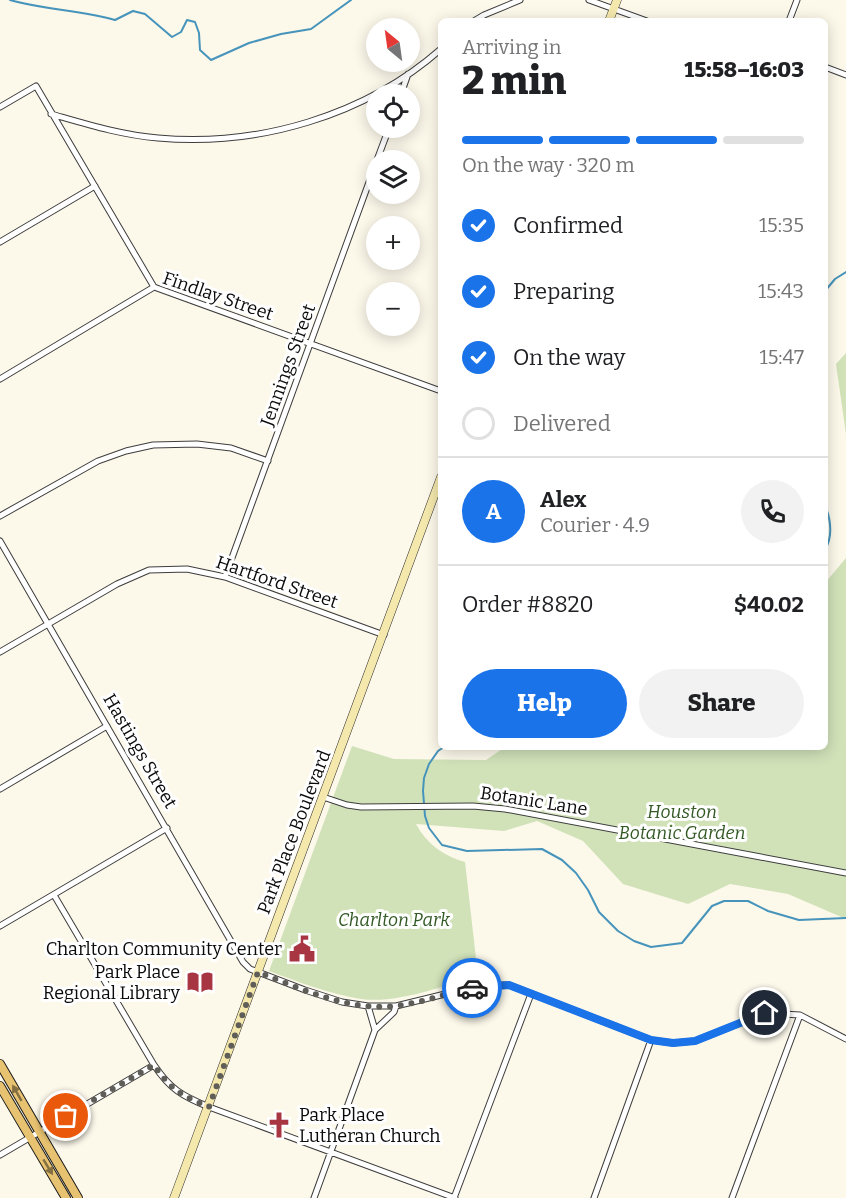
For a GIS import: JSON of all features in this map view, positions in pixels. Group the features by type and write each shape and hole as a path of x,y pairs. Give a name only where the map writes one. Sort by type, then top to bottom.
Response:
{"main road":[{"path":"1,1068 78,1198"},
{"path":"0,1086 66,1198"}],"street":[{"path":"479,18 520,0"},
{"path":"590,0 616,4 642,18"},
{"path":"790,18 797,0"},
{"path":"610,18 616,4"},
{"path":"51,114 119,133 156,138 223,139 266,132 319,119 369,98 408,75 438,51"},
{"path":"828,68 846,75"},
{"path":"405,84 408,75"},
{"path":"0,107 36,86 154,287"},
{"path":"0,242 95,186"},
{"name":"Jennings Street","path":"225,577 366,193"},
{"name":"Findlay Street","path":"0,379 154,287 438,390"},
{"path":"0,516 98,461 153,445 197,444 231,448 268,461"},
{"name":"Park Place Boulevard","path":"174,1198 438,485"},
{"name":"Hastings Street","path":"0,541 243,962 250,969 258,972"},
{"name":"Hartford Street","path":"0,652 117,584 149,570 187,569 225,577 384,635"},
{"path":"0,789 107,726"},
{"name":"Botanic Lane","path":"323,797 346,805 372,807 472,806 506,809 846,873"},
{"path":"0,926 167,828"},
{"path":"54,895 154,1065 178,1093 209,1107 455,1198 531,994"},
{"path":"258,972 342,1002 368,1006 396,1006 482,985 509,985 651,1040 673,1043 695,1041 765,1013 801,1015 846,1039"},
{"path":"368,1006 375,1030"},
{"path":"314,1198 375,1030 394,1012 396,1006"},
{"path":"732,1198 801,1015"},
{"path":"594,1198 651,1040"},
{"path":"0,1155 154,1065"}],"green space":[{"path":"846,353 846,434 836,364"},
{"name":"Houston Botanic Garden","path":"846,558 846,919 788,894 730,884 688,904 623,884 583,841 537,821 504,831 416,824 425,838 436,848 465,862 478,976 405,997 375,1000 337,994 269,971 352,746 394,759 486,760 501,750 828,750 828,579"}],"waterway":[{"path":"10,0 115,20 133,11 145,14 172,37 181,32 187,20 195,22 199,33 200,50 211,60 249,43 311,29 351,0"},
{"path":"828,287 835,279 846,272"},
{"path":"828,513 830,528 828,542"},
{"path":"440,750 429,764 424,778 423,791 425,816 429,828 442,845 467,851 542,849 562,860 576,873 599,912 618,931 634,941 651,947 682,943 712,906 724,901 748,901 768,911 799,920 846,918"}],"way so far":[{"path":"66,1116 154,1065 178,1093 209,1107 258,972 342,1002 368,1006 396,1006 472,988"}],"place":[{"name":"Charlton Community Center","path":"302,949"},
{"name":"Park Place Regional Library","path":"200,982"},
{"name":"Park Place Lutheran Church","path":"279,1125"}],"route":[{"path":"472,988 482,985 509,985 651,1040 673,1043 695,1041 765,1013"}],"park label":[{"name":"Charlton Park","path":"394,920"}]}
